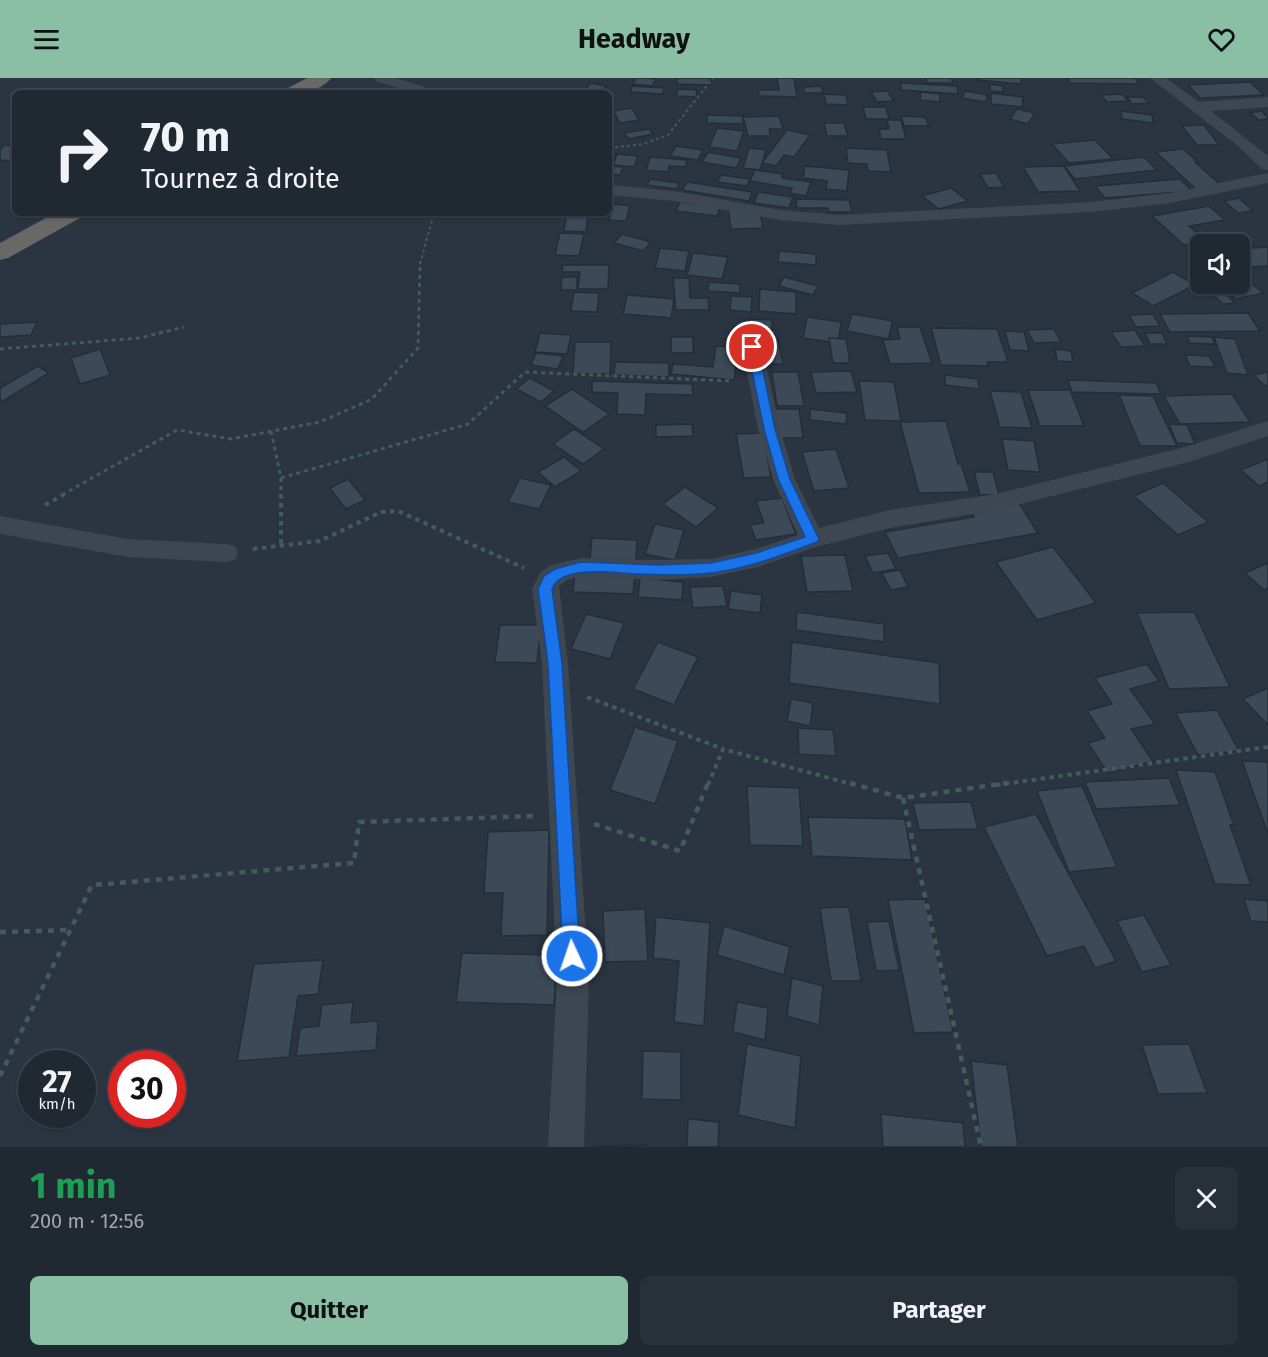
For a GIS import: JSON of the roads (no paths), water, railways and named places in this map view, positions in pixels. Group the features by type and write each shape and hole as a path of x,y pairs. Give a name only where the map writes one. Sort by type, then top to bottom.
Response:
{"highway":[{"path":"298,90 320,78"},
{"path":"0,253 67,216"}],"street":[{"path":"381,78 419,90"},
{"path":"1157,78 1243,142 1268,165"},
{"path":"1195,107 1268,102"},
{"path":"612,190 674,196 781,215 838,220 1092,207 1170,198 1268,178"},
{"path":"752,347 784,479 812,539"},
{"path":"566,1147 573,979 556,686 545,589 549,580 560,572 581,567 658,570 711,568 758,558 812,539 890,519 996,502 1189,454 1268,428"},
{"path":"4,525 128,548 226,553"}]}
